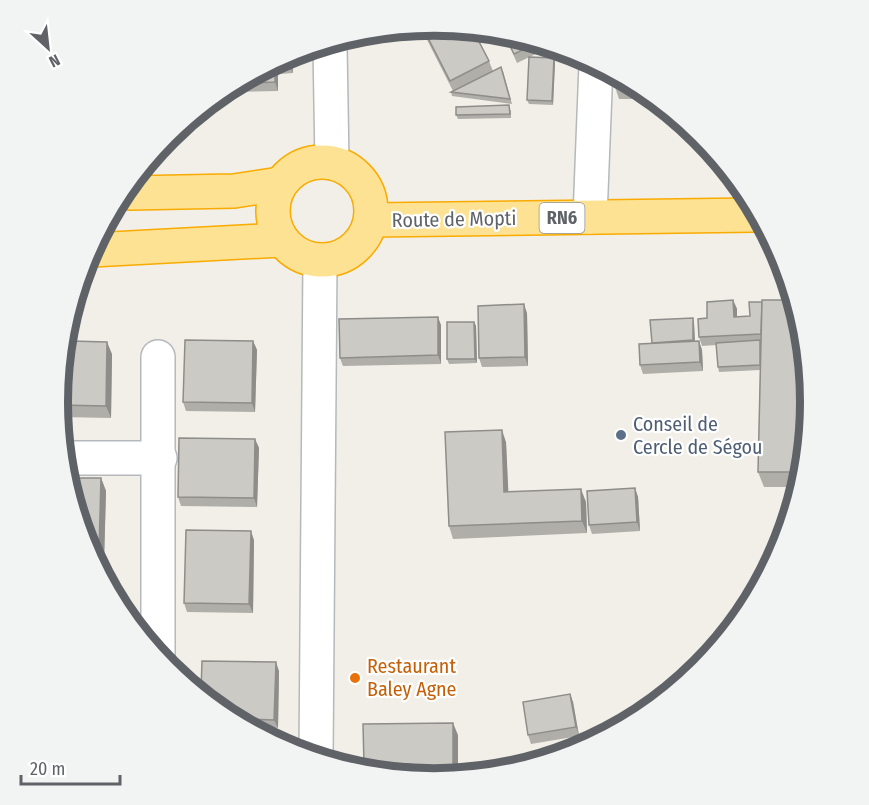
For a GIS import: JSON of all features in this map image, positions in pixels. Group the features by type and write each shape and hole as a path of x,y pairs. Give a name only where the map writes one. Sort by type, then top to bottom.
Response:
{"highway":[{"path":"312,163 332,163 349,170 363,183 370,201 371,220 365,237 353,250 337,258 320,261 291,250 281,240 273,222 273,202 280,184 294,170 312,163"},
{"path":"134,193 234,191 280,184"},
{"name":"Route de Mopti","path":"371,220 749,215"},
{"path":"102,249 281,240"}],"street":[{"path":"330,51 332,163"},
{"path":"590,218 596,73"},
{"path":"316,750 320,261"},
{"path":"158,357 160,458 158,643"},
{"path":"72,458 160,458"}],"building":[{"path":"427,36 477,39 489,61 450,81"},
{"path":"509,44 527,48 514,54"},
{"path":"529,57 554,58 552,101 527,100"},
{"path":"501,67 510,99 451,92"},
{"path":"275,73 275,82 255,83"},
{"path":"509,105 510,114 456,115 456,107"},
{"path":"733,300 734,317 750,316 749,302 762,302 761,334 699,337 698,319 707,318 707,302"},
{"path":"762,300 787,300 794,331 800,379 798,450 794,472 758,472"},
{"path":"524,304 525,357 479,358 478,306"},
{"path":"438,317 438,355 340,358 339,319"},
{"path":"693,318 693,340 652,343 650,320"},
{"path":"447,322 474,322 475,359 447,359"},
{"path":"185,340 253,341 252,403 183,402"},
{"path":"760,340 760,365 718,367 716,343"},
{"path":"73,341 107,342 106,406 68,405"},
{"path":"699,341 700,362 640,365 639,344"},
{"path":"502,430 504,492 581,489 582,521 449,526 445,432"},
{"path":"179,438 255,439 254,498 178,497"},
{"path":"76,478 101,478 99,550 87,520"},
{"path":"635,488 637,522 589,525 587,491"},
{"path":"186,530 251,531 249,604 184,603"},
{"path":"202,661 276,662 274,720 250,719 201,685"},
{"path":"570,694 576,727 528,735 523,702"},
{"path":"453,723 453,768 411,768 364,762 363,724"}],"place":[{"name":"Conseil de Cercle de Ségou","path":"621,435"},
{"name":"Restaurant Baley Agne","path":"355,678"}]}
